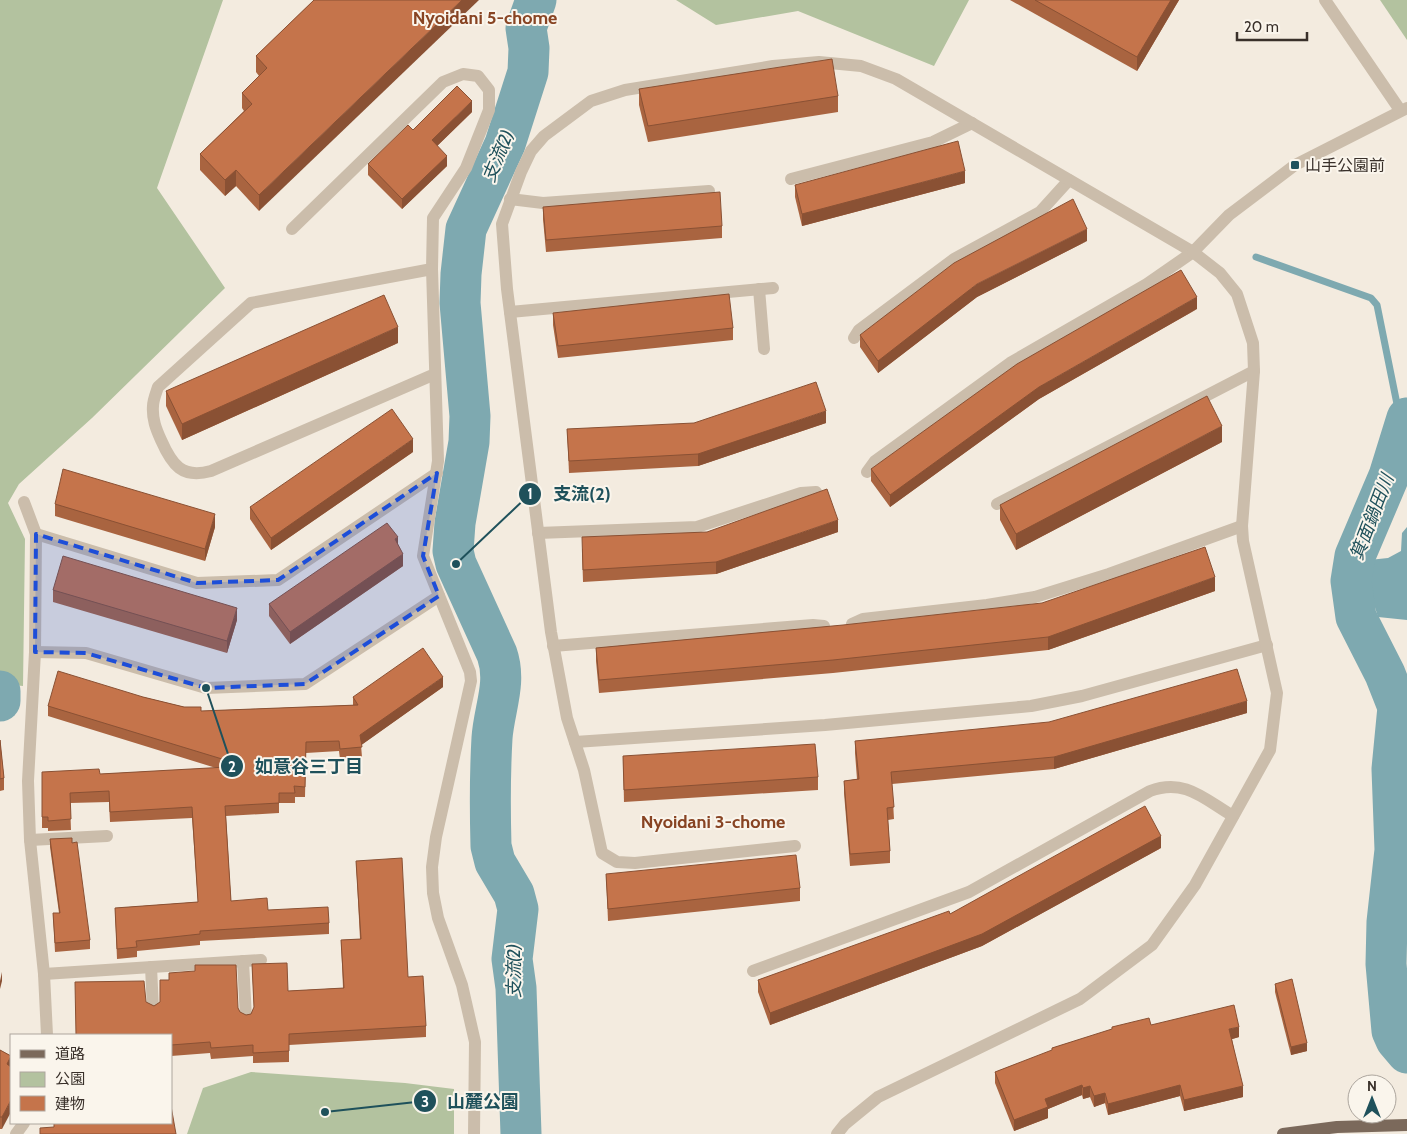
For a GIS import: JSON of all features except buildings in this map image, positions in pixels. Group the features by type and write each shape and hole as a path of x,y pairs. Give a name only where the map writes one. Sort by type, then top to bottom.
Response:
{"main road":[{"path":"1283,1134 1337,1127 1407,1125"}],"street":[{"path":"867,472 875,461 1010,362 1147,284 1194,252 1229,215 1295,165 1404,109 1325,0"},
{"path":"796,846 635,863 617,862 602,853 584,770 567,718 553,646 510,312 502,224 524,162 544,136 591,102 625,90 773,66 841,62 886,74 1194,252 1220,273 1238,294 1253,343 1254,372 1242,526 1243,541 1277,693 1270,750 1195,885 1152,945 1080,999 878,1097 845,1124 837,1134"},
{"path":"292,229 442,82 463,74 478,76 489,90 489,110 466,168 433,218 432,269 437,473 423,556 468,667 471,681 436,837 432,867 433,893 438,918 462,985 475,1042 474,1134"},
{"path":"791,179 933,142 972,123"},
{"path":"854,338 859,330 954,258 1040,212 1069,180"},
{"path":"510,199 543,203 709,191"},
{"path":"432,269 252,303 158,387 153,404 153,422 169,459 189,473 200,474 436,374"},
{"path":"510,312 773,288"},
{"path":"758,289 764,349"},
{"path":"997,504 1254,372"},
{"path":"36,534 197,583 278,580 437,473"},
{"path":"538,533 697,526 801,493 816,492"},
{"path":"24,502 36,534 35,652 28,781 30,840 44,974 47,1034"},
{"path":"852,624 863,619 987,605 1035,597 1109,574 1242,526"},
{"path":"35,652 86,653 206,688 305,684 439,596"},
{"path":"553,646 813,625 824,626"},
{"path":"575,742 824,724 1031,706 1082,696 1267,645"},
{"path":"753,971 969,892 1150,791 1163,786 1172,785 1190,789 1233,816"},
{"path":"30,840 107,836"},
{"path":"44,974 261,960"},
{"path":"243,961 246,1018"},
{"path":"151,967 153,1009"}],"highlighted area":[{"path":"437,473 423,556 439,596 305,684 206,688 86,653 35,652 36,534 197,583 278,580"}],"green space":[{"path":"0,0 223,0 157,188 225,288 92,418 19,484 8,503 25,539 23,686 13,685 0,689"},
{"path":"676,0 969,0 934,66 798,11 716,25"},
{"path":"1380,0 1407,0 1407,40"},
{"path":"251,1072 405,1083 454,1089 454,1134 187,1134 203,1088"}],"water":[{"path":"1407,527 1407,620 1378,617 1368,585 1369,560 1388,558 1401,551 1402,533"}],"waterway":[{"name":"支流(2)","path":"521,1134 516,988 512,959 518,909 514,894 495,862 491,846 491,751 499,696 500,665 497,654 456,564 453,551 455,523 469,442 470,416 460,303 466,229 505,144 528,72 529,48 526,28 536,0"},
{"path":"1256,257 1371,298 1377,305 1398,409 1404,427"},
{"name":"箕面鍋田川","path":"1407,418 1389,476 1355,556 1351,581 1356,617 1385,674 1398,707 1392,769 1395,850 1387,922 1386,964 1392,1031 1396,1040 1407,1053"},
{"path":"0,691 0,701"}],"place":[{"name":"山手公園前","path":"1295,165"},
{"name":"支流(2)","path":"456,564"},
{"name":"如意谷三丁目","path":"206,688"},
{"name":"山麓公園","path":"325,1112"}],"district":[{"name":"Nyoidani 5-chome","path":"485,18"},
{"name":"Nyoidani 3-chome","path":"713,822"}]}
